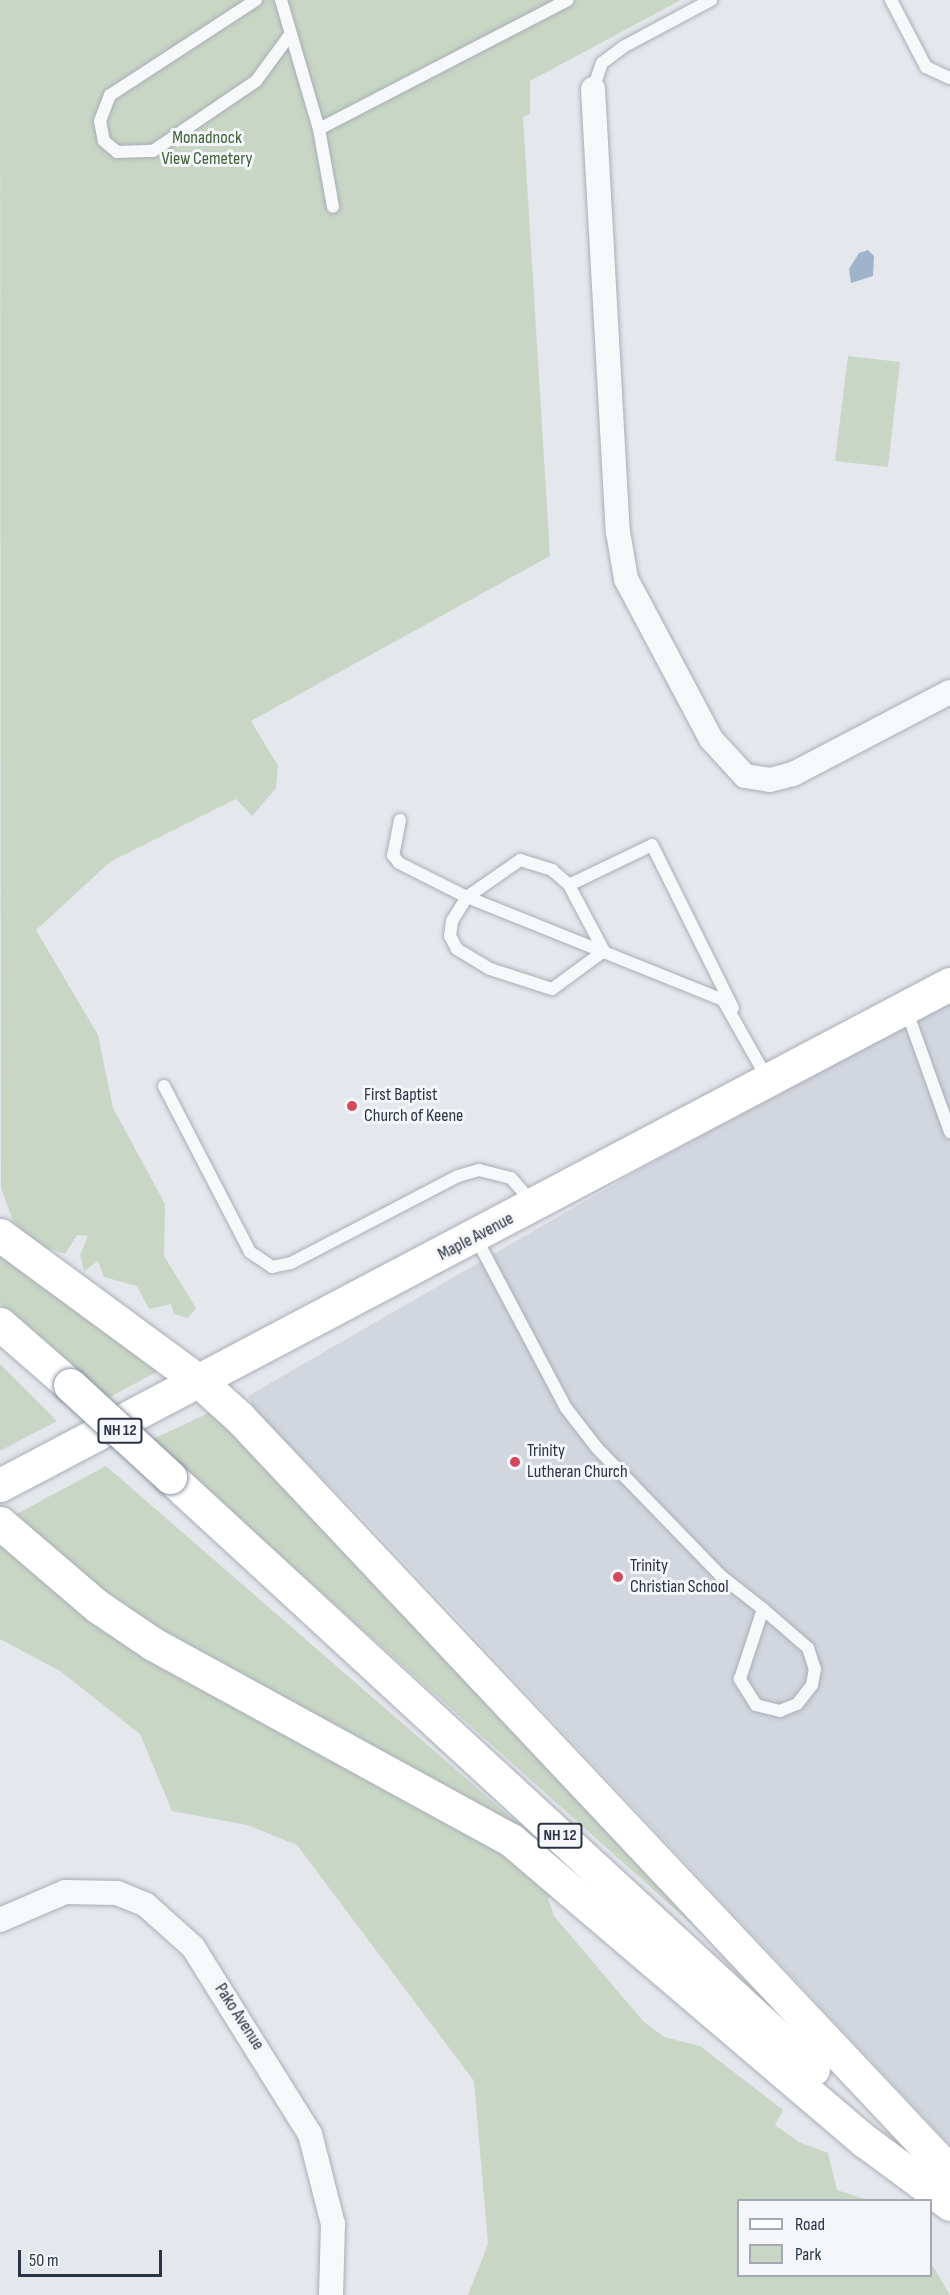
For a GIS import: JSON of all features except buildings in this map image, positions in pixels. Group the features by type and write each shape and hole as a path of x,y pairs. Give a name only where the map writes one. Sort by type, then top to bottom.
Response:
{"main road":[{"name":"Maple Avenue","path":"0,1485 476,1238 950,984"},
{"path":"0,1235 199,1381 335,1517 950,2172"},
{"name":"NH 12","path":"0,1324 70,1385 950,2197"},
{"path":"0,1523 98,1606 153,1644 511,1840 865,2141 950,2204"}],"street":[{"path":"592,89 600,154 618,532 626,579 711,739 745,776 770,780 793,774 950,692"},
{"name":"Pako Avenue","path":"0,1920 65,1892 117,1893 146,1905 193,1947 310,2133 333,2224 331,2295"}],"lane":[{"path":"256,0 110,95 100,122 104,141 117,152 153,151 256,81 289,36"},
{"path":"281,0 289,36 320,129 333,207"},
{"path":"320,129 568,0"},
{"path":"592,89 602,63 623,47 711,0"},
{"path":"891,0 926,67 950,78"},
{"path":"400,820 393,855 399,863 466,897 711,992 734,1012"},
{"path":"569,885 652,845 768,1081"},
{"path":"520,860 552,870 569,885 604,951 552,989 539,988 458,949 450,936 452,921 466,897 520,860"},
{"path":"906,1008 944,1105 950,1132"},
{"path":"164,1086 250,1252 272,1267 291,1263 458,1176 479,1170 511,1178 536,1206"},
{"path":"476,1238 566,1408 642,1497 721,1576 763,1609 808,1648 813,1661 809,1692 780,1711 756,1705 740,1679 763,1609"}],"shaded area":[{"path":"950,1002 950,2145 356,1511 255,1412 248,1396 646,1166"}],"green space":[{"name":"Monadnock View Cemetery","path":"0,0 681,0 530,81 530,114 523,117 550,556 251,721 278,766 276,788 252,816 236,799 110,862 36,930 98,1035 113,1108 165,1204 164,1256 196,1308 188,1318 174,1314 171,1304 149,1309 137,1286 104,1277 98,1261 84,1271 80,1255 88,1236 77,1235 65,1254 34,1244 13,1221 1,1188"},
{"path":"848,356 900,362 888,467 835,461"},
{"path":"0,1246 162,1369 106,1399 0,1304"},
{"path":"0,1364 57,1421 0,1451"},
{"path":"217,1409 771,1995 151,1440"},
{"path":"106,1466 553,1854 550,1857 228,1674 110,1598 11,1517"},
{"path":"0,1535 490,1841 556,1894 548,1898 554,1916 643,2021 664,2037 700,2046 783,2110 775,2125 799,2142 828,2153 837,2190 865,2199 737,2199 737,2277 932,2277 932,2265 950,2295 468,2295 488,2244 474,2081 297,1845 247,1825 172,1811 140,1734 60,1671 0,1639"}],"water":[{"path":"868,250 874,256 873,276 851,283 849,269 859,253"}],"place":[{"name":"First Baptist Church of Keene","path":"352,1106"},
{"name":"Trinity Lutheran Church","path":"515,1462"},
{"name":"Trinity Christian School","path":"618,1577"}]}
